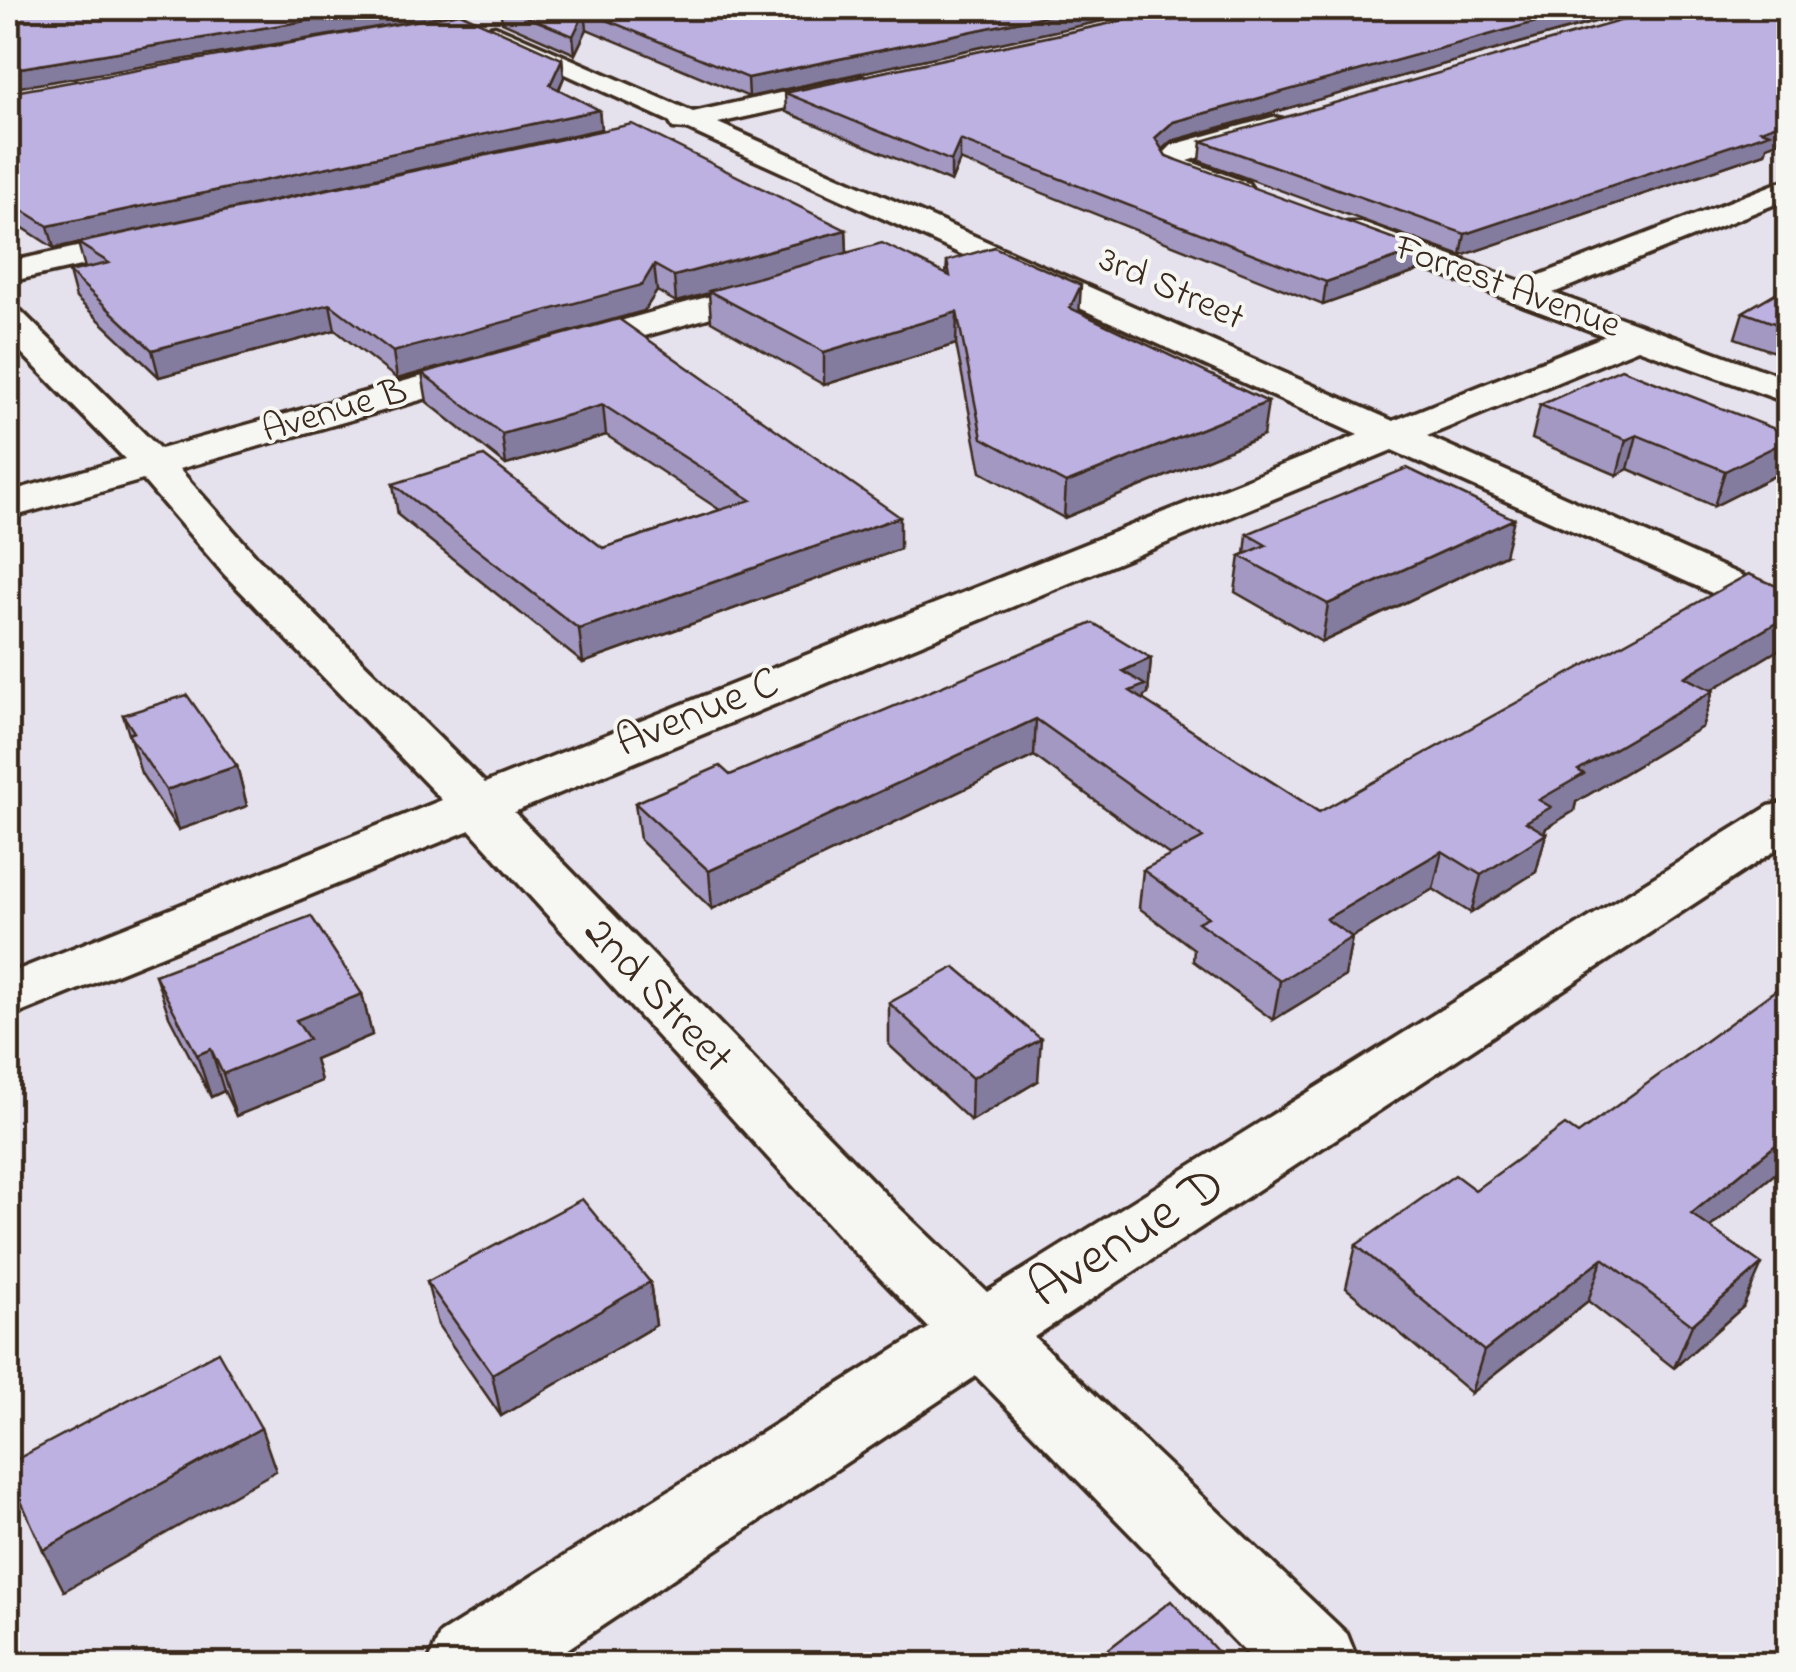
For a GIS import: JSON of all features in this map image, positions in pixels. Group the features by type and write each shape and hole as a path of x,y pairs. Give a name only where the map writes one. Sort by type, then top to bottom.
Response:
{"street":[{"name":"3rd Street","path":"513,10 473,18 1788,613"},
{"path":"637,132 888,78"},
{"path":"1267,200 1176,167 1171,161 1182,151 1297,118"},
{"path":"1523,293 1788,188"},
{"name":"Forrest Avenue","path":"1322,220 1788,392"},
{"path":"8,272 179,234"},
{"path":"895,255 952,238"},
{"name":"Avenue B","path":"8,505 818,276"},
{"name":"2nd Street","path":"8,319 152,464 240,564 476,804 866,1218 1316,1664"},
{"name":"Avenue C","path":"8,997 1638,336"},
{"name":"Avenue D","path":"472,1664 980,1332 1788,818"}],"building":[{"path":"8,8 385,8 8,70"},
{"path":"506,8 1083,8 748,78 585,11 573,36"},
{"path":"1182,8 1586,8 1173,122 1155,138 1166,156 1422,249 1326,282 960,140 951,161 785,93"},
{"path":"1665,8 1788,8 1788,120 1761,130 1770,133 1465,234 1202,141"},
{"path":"460,13 562,59 550,85 599,110 48,226 8,201 8,93"},
{"path":"632,124 846,230 674,276 654,265 642,285 393,352 330,304 152,350 69,272 109,263 78,243"},
{"path":"882,243 950,276 947,261 994,247 1081,285 1070,308 1268,402 1066,483 982,438 957,312 824,352 709,291"},
{"path":"1788,286 1788,328 1743,312"},
{"path":"619,319 900,517 579,629 393,484 484,456 603,548 751,500 603,405 502,434 422,373"},
{"path":"1621,369 1788,434 1788,440 1725,471 1637,435 1626,440 1540,405"},
{"path":"1407,468 1514,519 1328,604 1240,556 1266,545 1247,534"},
{"path":"1749,574 1788,591 1788,616 1684,677 1713,691 1578,770 1584,774 1539,800 1551,807 1526,822 1546,834 1481,875 1442,851 1326,919 1352,937 1280,981 1198,922 1208,917 1143,870 1203,838 1036,719 709,871 635,803 720,766 730,775 1093,623 1151,658 1123,671 1145,685 1130,691 1319,812"},
{"path":"187,695 237,766 166,790 128,734 134,732 123,715"},
{"path":"311,916 362,994 296,1020 309,1039 223,1074 211,1049 197,1055 155,975"},
{"path":"955,967 1041,1039 972,1078 889,1003"},
{"path":"1788,981 1788,1135 1691,1214 1762,1264 1692,1325 1603,1258 1484,1351 1356,1245 1455,1175 1475,1190 1565,1125 1578,1134"},
{"path":"582,1199 650,1282 492,1374 427,1282"},
{"path":"218,1352 261,1428 43,1550 8,1472 8,1464"},
{"path":"1171,1601 1229,1664 1089,1664"}]}
